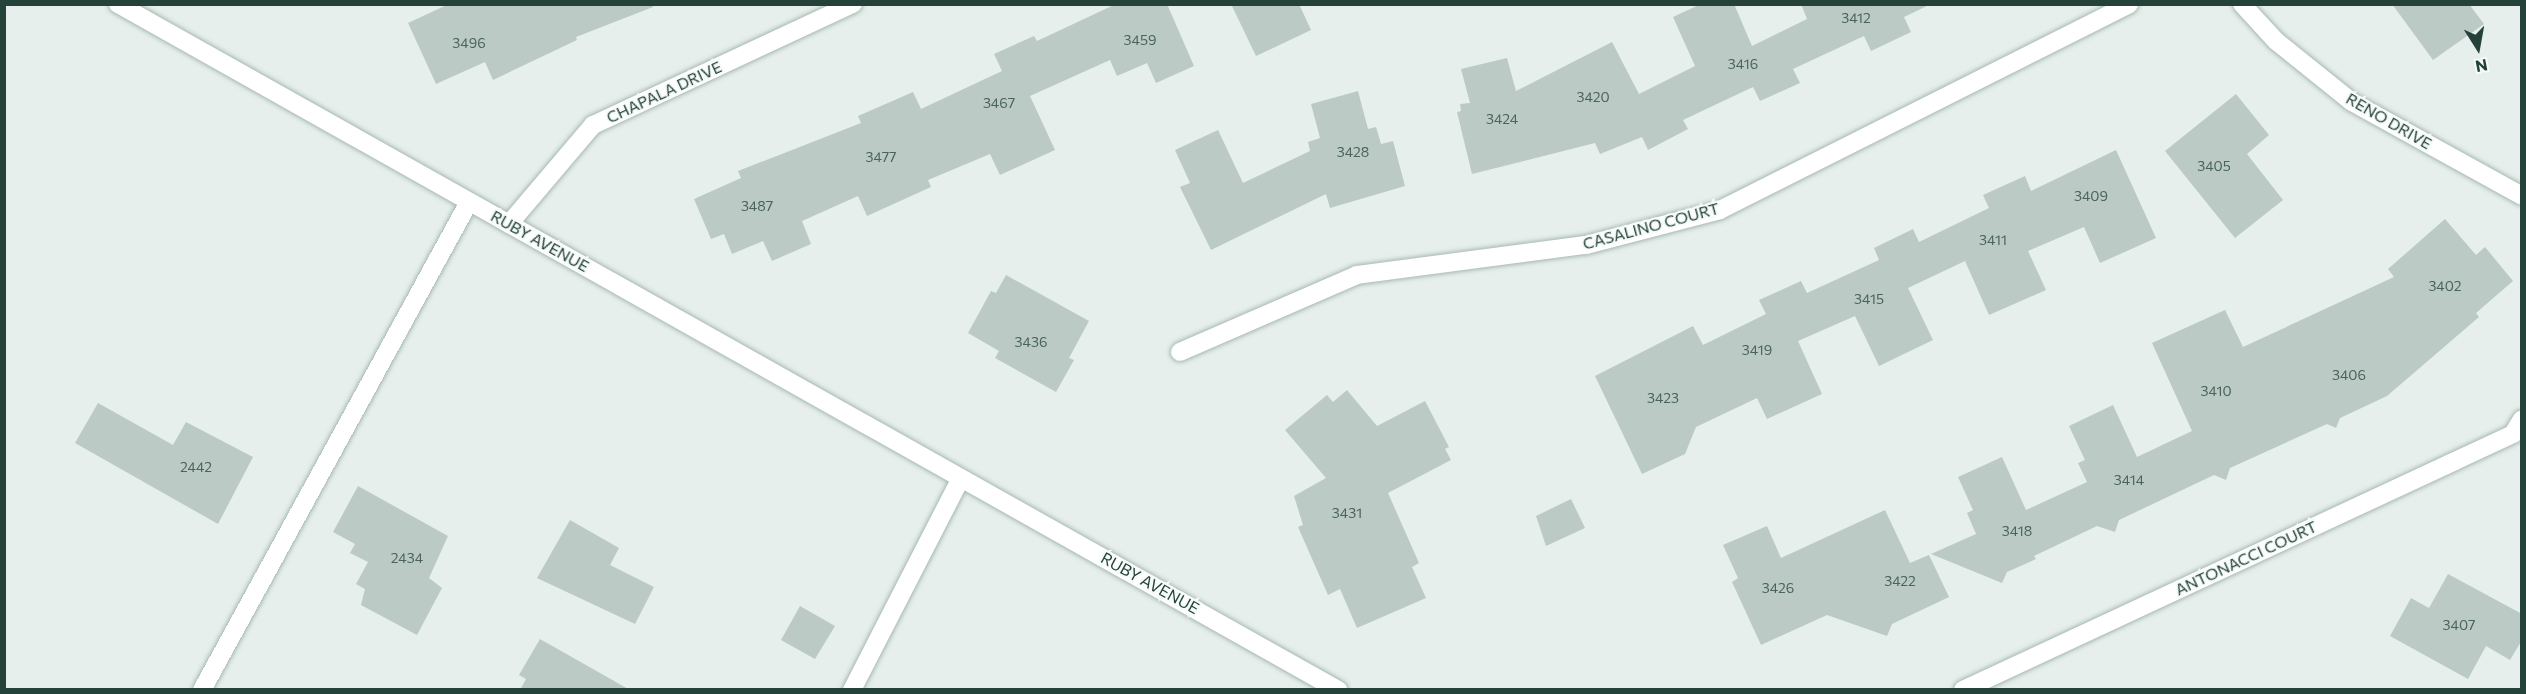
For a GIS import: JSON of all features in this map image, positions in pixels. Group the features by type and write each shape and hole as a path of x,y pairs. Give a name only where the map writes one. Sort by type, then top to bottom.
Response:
{"street":[{"name":"RUBY AVENUE","path":"118,4 1338,690"},
{"name":"CHAPALA DRIVE","path":"509,224 593,125 853,4"},
{"name":"CASALINO COURT","path":"1180,352 1358,276 1586,245 1720,210 2129,4"},
{"name":"RENO DRIVE","path":"2242,4 2276,41 2352,102 2522,196"},
{"path":"202,690 470,202"},
{"name":"ANTONACCI COURT","path":"1963,690 2513,434 2522,419"},
{"path":"852,690 961,478"}],"building":[{"path":"449,4 653,4 653,7 576,37 577,40 493,80 485,62 436,84 408,23"},
{"path":"1116,4 1167,4 1194,66 1156,83 1147,63 1117,76 1110,60 1030,96 1055,150 1000,175 990,154 928,180 931,187 867,216 858,196 802,221 811,244 772,261 763,241 732,254 724,234 711,239 694,199 741,178 738,171 861,123 858,116 913,92 921,109 1002,71 994,54 1034,36 1037,41"},
{"path":"1231,4 1299,4 1311,30 1256,56"},
{"path":"1701,4 1734,4 1752,46 1807,19 1801,4 1931,4 1904,17 1911,32 1871,51 1864,36 1793,69 1800,83 1760,101 1753,87 1683,120 1688,129 1648,150 1642,137 1600,154 1595,143 1472,174 1457,112 1461,111 1460,104 1470,103 1461,69 1507,58 1516,91 1612,42 1639,94 1695,66 1673,17"},
{"path":"2392,4 2469,4 2484,24 2433,60"},
{"path":"1358,91 1368,129 1376,127 1381,144 1393,141 1405,186 1330,208 1326,194 1211,250 1180,187 1190,183 1175,150 1218,130 1243,183 1310,151 1308,142 1320,138 1311,104"},
{"path":"2236,94 2269,135 2247,154 2283,200 2235,238 2165,151"},
{"path":"2116,150 2156,238 2100,263 2084,227 2028,251 2046,290 1989,315 1965,261 1908,288 1933,340 1879,366 1855,316 1798,341 1822,394 1767,419 1757,398 1696,427 1685,454 1642,474 1595,376 1693,326 1703,345 1766,314 1759,300 1801,281 1807,293 1879,260 1874,248 1913,229 1919,242 1989,208 1983,195 2025,176 2031,191"},
{"path":"2445,219 2476,255 2485,247 2513,281 2476,313 2479,317 2387,396 2340,418 2336,428 2327,424 2230,468 2226,480 2214,475 2119,520 2115,532 2097,526 2034,556 2036,559 2007,572 2002,583 1931,554 1976,534 1967,513 1973,510 1958,477 2002,457 2026,510 2087,482 2078,463 2085,460 2069,426 2113,405 2137,457 2192,431 2152,343 2225,310 2243,347 2394,277 2388,269"},
{"path":"1006,275 1089,321 1069,358 1074,360 1056,392 995,358 999,351 968,333 991,291 996,293"},
{"path":"1347,390 1377,426 1425,401 1449,447 1445,449 1451,460 1388,493 1419,563 1412,567 1426,598 1357,628 1340,589 1328,595 1298,527 1303,525 1294,496 1326,478 1285,430 1327,395 1333,402"},
{"path":"98,403 173,445 186,422 253,457 218,524 75,443"},
{"path":"358,486 448,536 429,578 442,588 417,635 361,605 365,589 356,584 368,562 350,553 355,544 333,532"},
{"path":"1571,499 1585,528 1546,546 1536,516"},
{"path":"1885,510 1910,563 1929,555 1949,597 1892,624 1887,636 1827,615 1761,645 1732,582 1738,578 1723,545 1767,526 1781,558"},
{"path":"570,520 619,548 610,565 654,587 635,624 537,578"},
{"path":"2448,574 2522,614 2522,640 2510,660 2486,646 2468,679 2390,636 2411,598 2429,608"},
{"path":"800,606 835,626 815,659 781,640"},
{"path":"540,639 630,690 520,690 526,679 519,675"}]}
